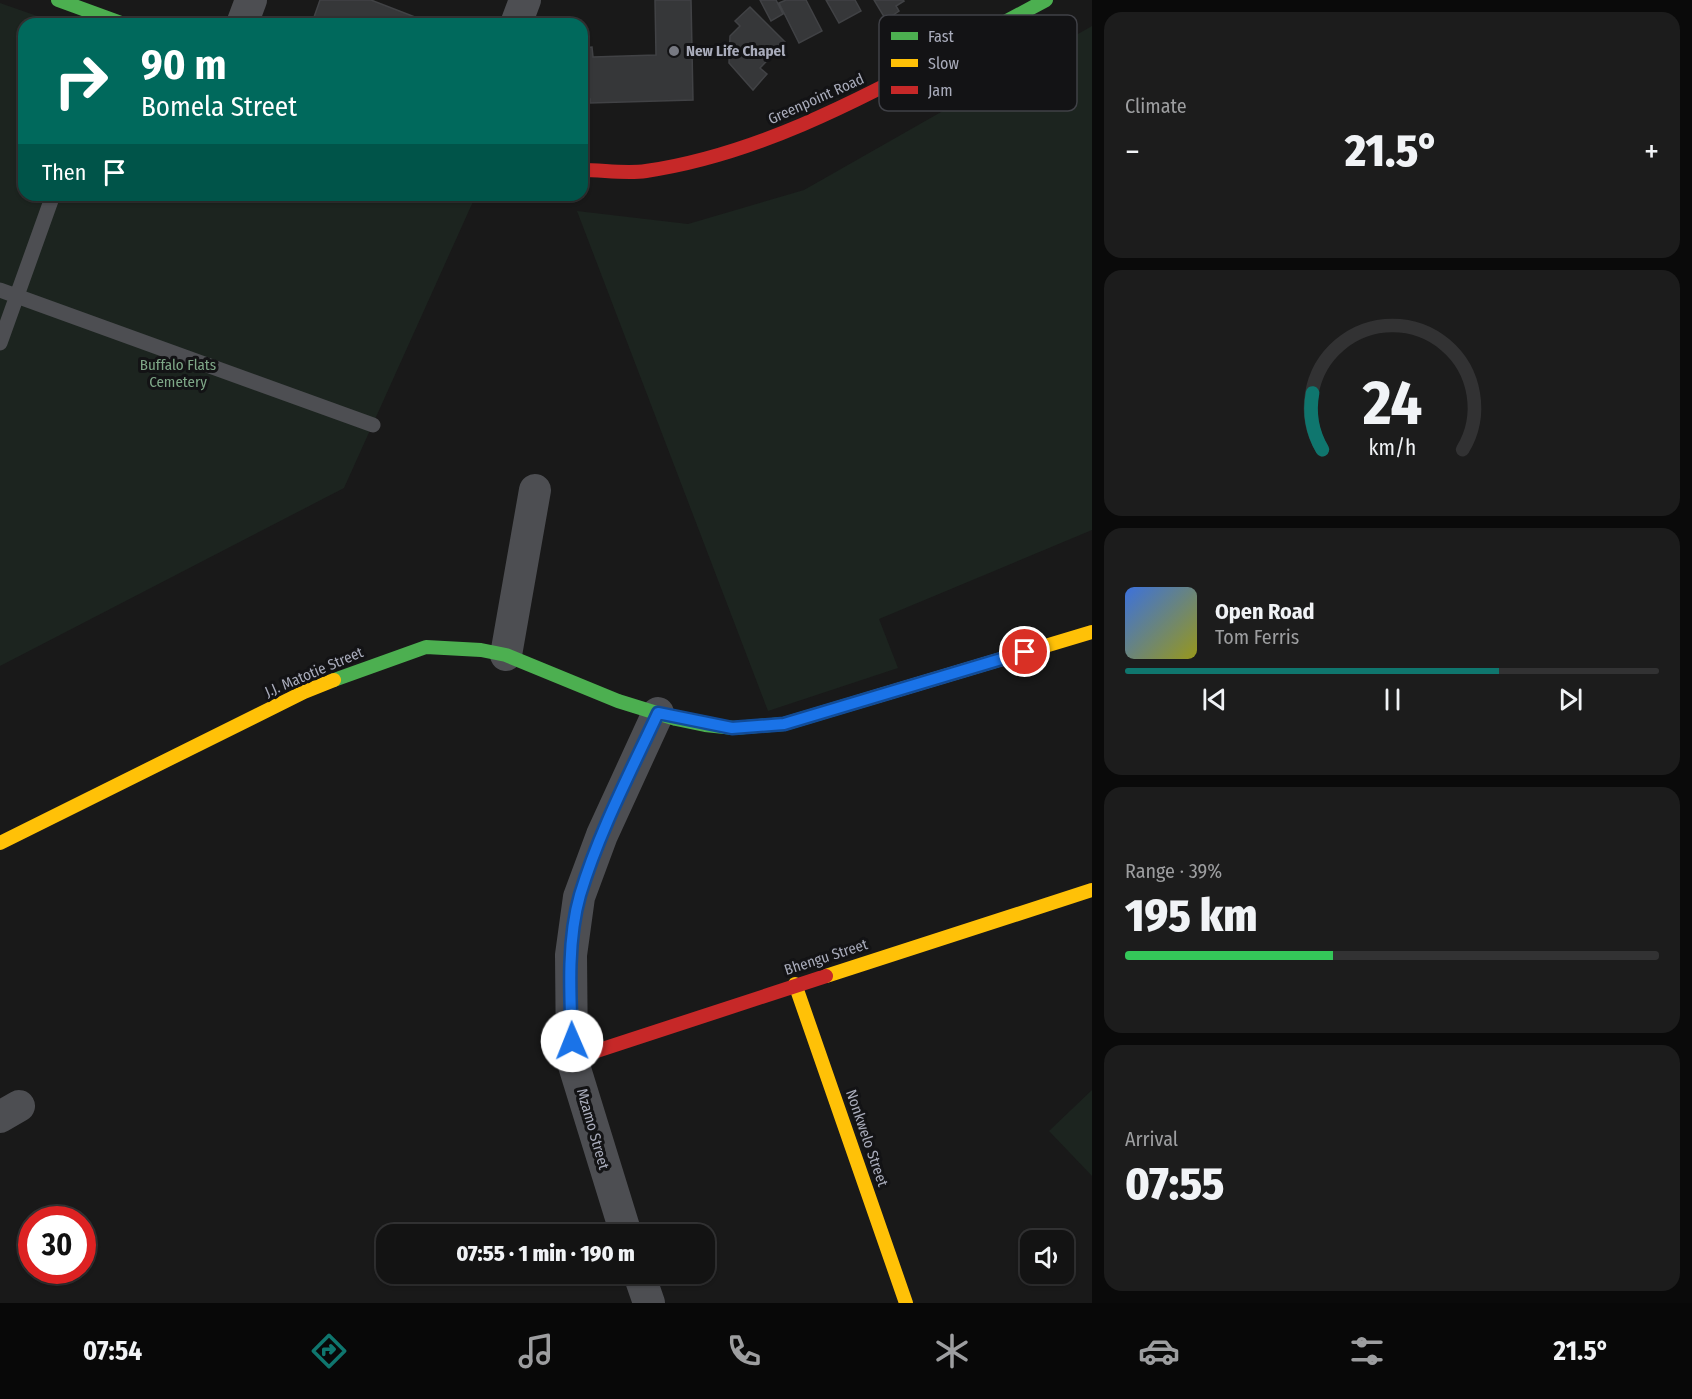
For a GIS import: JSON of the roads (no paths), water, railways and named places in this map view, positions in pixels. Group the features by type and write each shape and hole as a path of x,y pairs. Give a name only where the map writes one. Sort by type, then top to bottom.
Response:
{"street":[{"path":"58,0 106,18"},
{"path":"244,18 251,0"},
{"path":"518,18 525,0"},
{"name":"Greenpoint Road","path":"1018,15 1046,0"},
{"name":"Greenpoint Road","path":"588,170 645,171 746,147 856,101 879,89"},
{"path":"506,655 535,490"},
{"name":"J.J. Matotie Street","path":"0,843 304,692 366,667 426,647 480,650 506,655 658,713 732,728 784,724 1092,632"},
{"name":"Mzamo Street","path":"623,1224 572,1059 571,955 579,897 602,835 658,713"},
{"name":"Bhengu Street","path":"572,1059 795,984 1092,890"},
{"name":"Nonkwelo Street","path":"795,984 906,1303"},
{"path":"642,1284 649,1303"}],"lane":[{"path":"0,343 51,201"},
{"path":"0,290 373,425"}],"place":[{"name":"New Life Chapel","path":"674,51"}],"park label":[{"name":"Buffalo Flats Cemetery","path":"178,374"}]}
